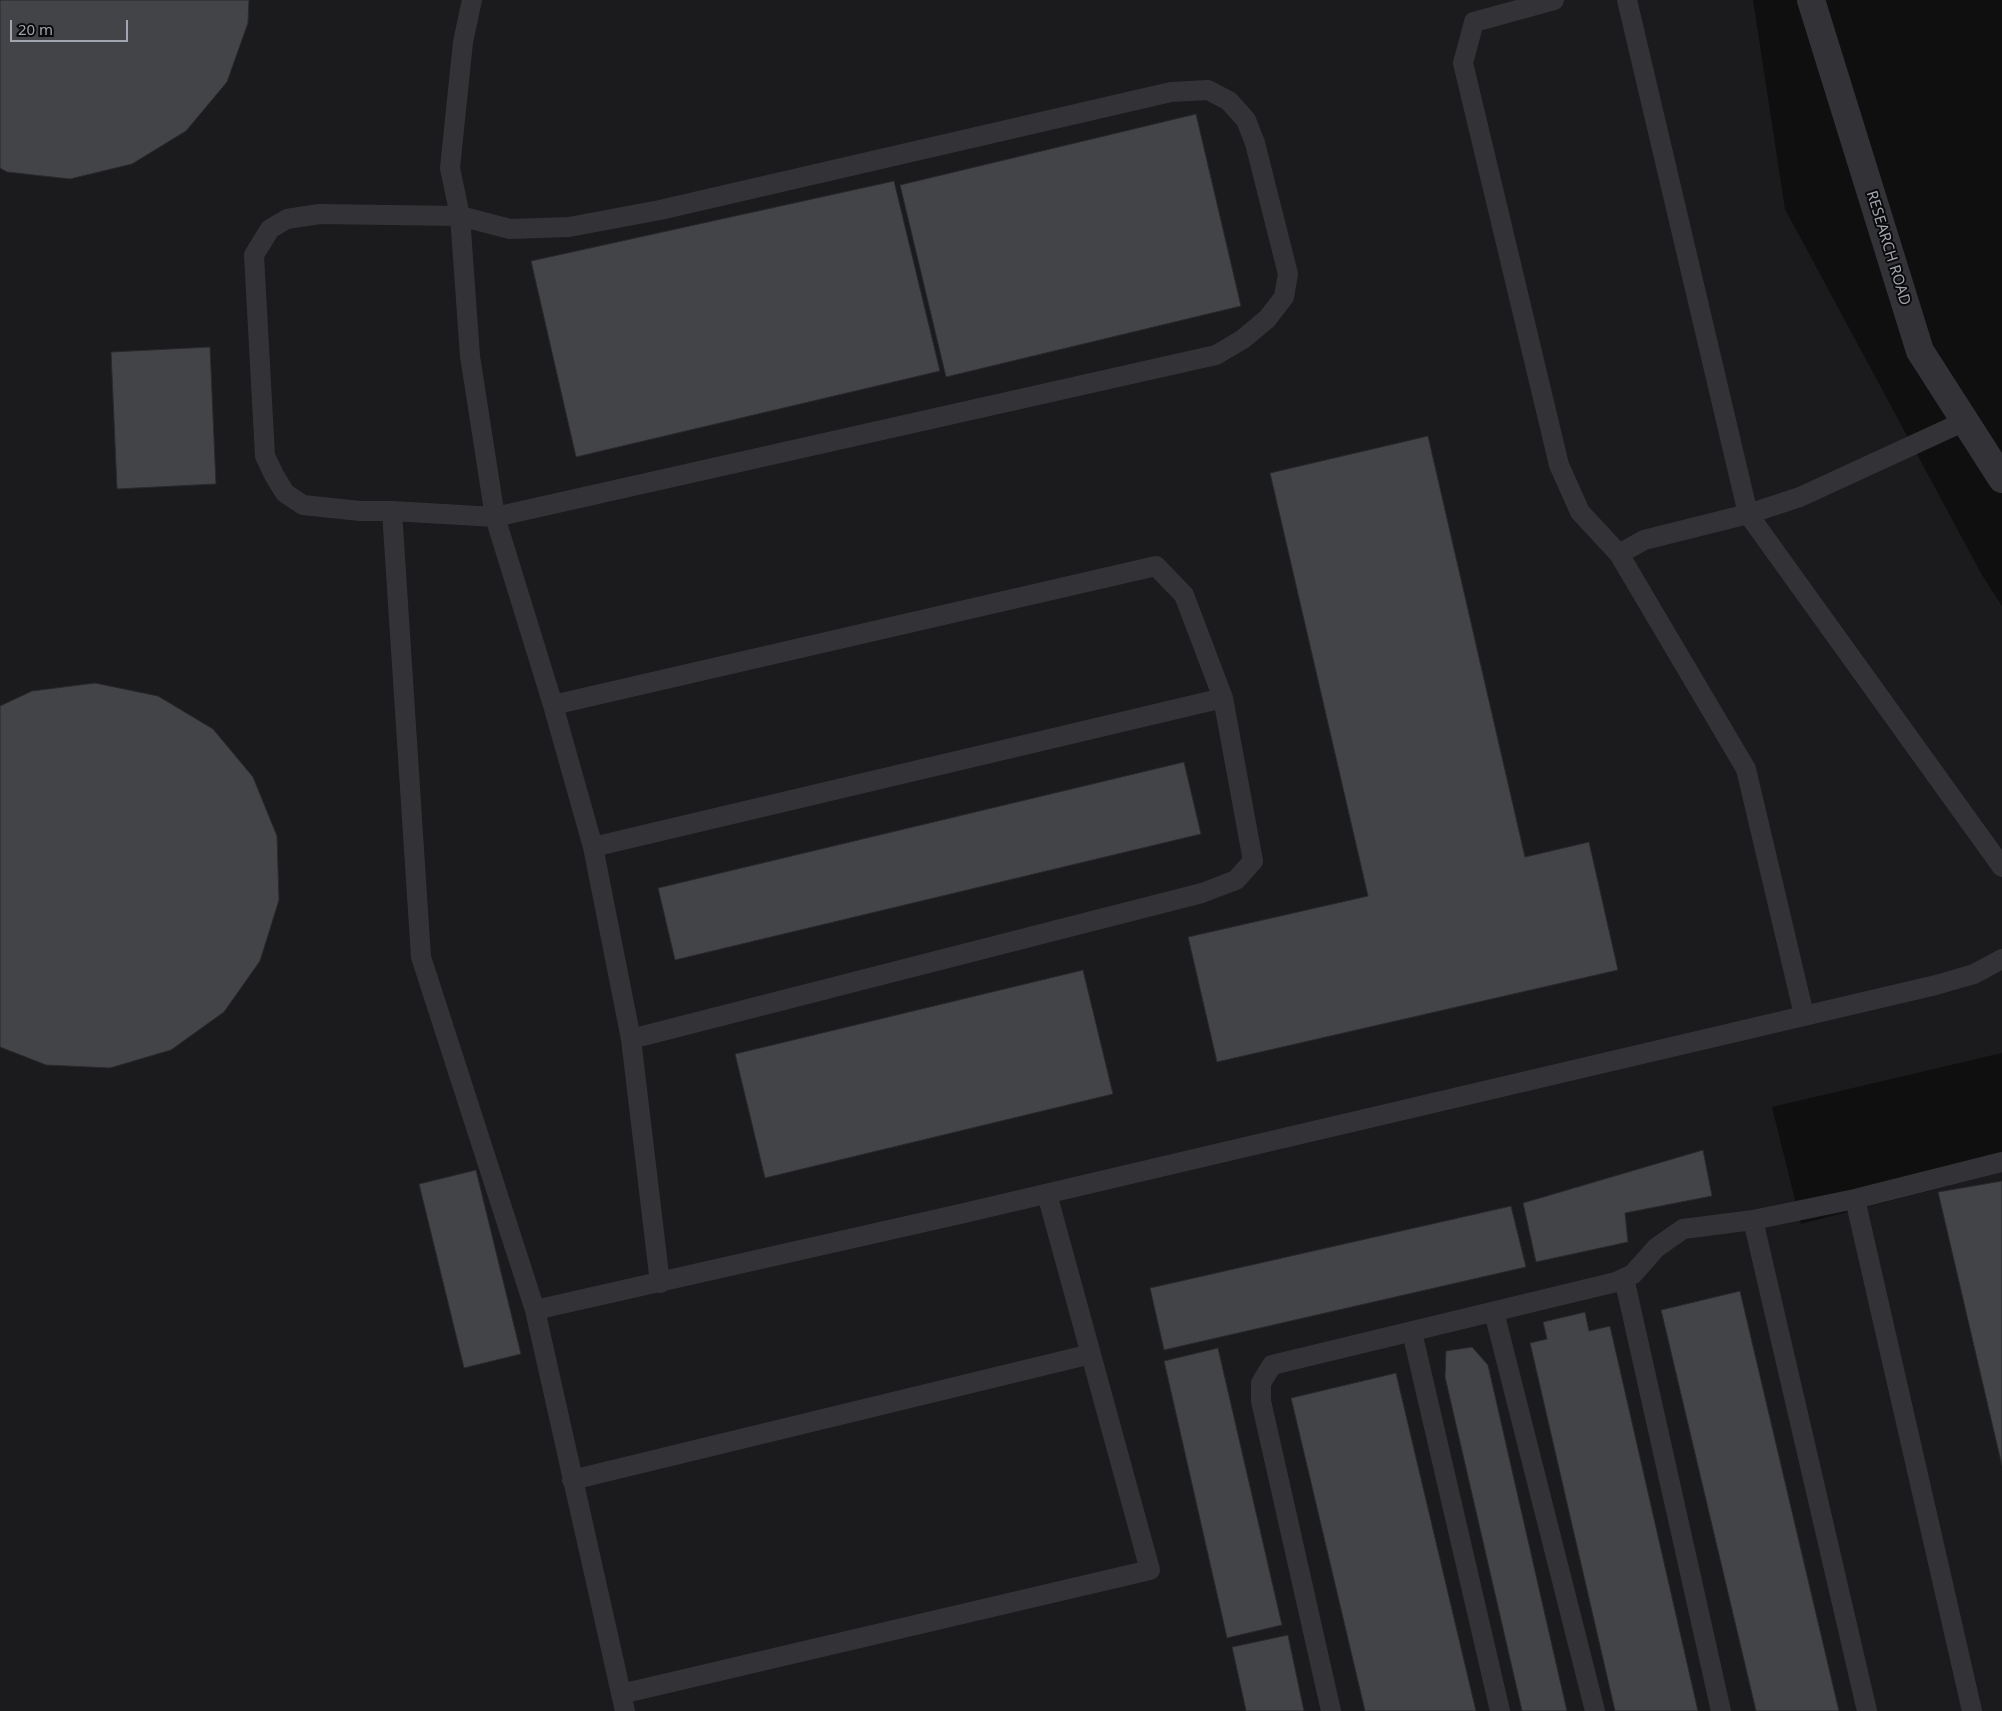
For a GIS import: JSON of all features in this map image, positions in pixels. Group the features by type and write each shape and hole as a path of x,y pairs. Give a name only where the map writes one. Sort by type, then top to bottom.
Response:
{"street":[{"name":"RESEARCH ROAD","path":"1811,0 1920,351 2002,479"}],"lane":[{"path":"472,0 463,42 450,168 460,216 470,356 495,517 553,705 593,847 632,1039 660,1283"},
{"path":"1554,0 1474,22 1463,63 1559,465 1580,512 1620,554 1746,769 1804,1015"},
{"path":"1627,0 1748,514 2002,867"},
{"path":"1208,90 1229,101 1246,120 1255,143 1288,274 1284,297 1267,319 1243,339 1216,355 495,517 392,511 360,511 303,505 285,493 265,456 254,255 270,228 287,219 319,214 460,216 510,229 569,227 660,210 1171,92 1208,90"},
{"path":"1620,554 1644,540 1748,514 1800,497 1965,421"},
{"path":"392,511 421,956 534,1310 623,1703 1150,1570 1047,1194"},
{"path":"553,705 1156,566 1184,595 1223,698 1253,861 1236,880 1202,892 632,1039"},
{"path":"593,847 1223,698"},
{"path":"534,1310 1047,1194 1936,985 1974,974 2002,959"},
{"path":"1331,1711 1261,1401 1261,1383 1272,1365 1616,1282 1633,1274 1656,1248 1684,1229 1753,1220 1855,1199 2002,1162"},
{"path":"1855,1199 1972,1711"},
{"path":"1753,1220 1867,1711"},
{"path":"1624,1278 1721,1711"},
{"path":"1494,1312 1595,1711"},
{"path":"1412,1332 1500,1711"},
{"path":"572,1480 1091,1354"}],"shaded area":[{"path":"0,0 1753,0 1785,209 1982,575 2002,606 2002,1053 1772,1107 1801,1224 2002,1172 2002,1711 0,1711"}],"building":[{"path":"0,0 249,0 248,23 227,82 186,131 132,164 70,179 7,172 0,168"},
{"path":"1196,114 1241,306 946,377 900,185"},
{"path":"894,181 940,371 576,457 531,261"},
{"path":"210,347 216,484 117,489 111,352"},
{"path":"1428,436 1525,857 1589,842 1618,970 1217,1062 1188,937 1368,896 1270,473"},
{"path":"95,683 158,696 213,729 253,777 277,836 279,900 260,961 224,1012 171,1050 110,1068 46,1065 0,1047 0,706 32,691"},
{"path":"1184,762 1201,834 675,960 658,888"},
{"path":"1083,970 1113,1094 765,1178 735,1054"},
{"path":"1703,1150 1712,1196 1625,1213 1628,1242 1536,1262 1523,1203"},
{"path":"476,1170 521,1354 464,1368 419,1184"},
{"path":"2002,1181 2002,1466 1938,1192"},
{"path":"1511,1206 1526,1267 1164,1350 1150,1288"},
{"path":"1740,1291 1839,1711 1756,1711 1661,1310"},
{"path":"1585,1312 1589,1331 1610,1326 1698,1711 1615,1711 1530,1343 1547,1339 1543,1322"},
{"path":"1472,1347 1488,1365 1567,1711 1522,1711 1445,1377 1446,1351"},
{"path":"1218,1348 1282,1625 1227,1638 1164,1361"},
{"path":"1396,1373 1476,1711 1365,1711 1291,1398"},
{"path":"1288,1635 1304,1711 1246,1711 1232,1647"}]}
